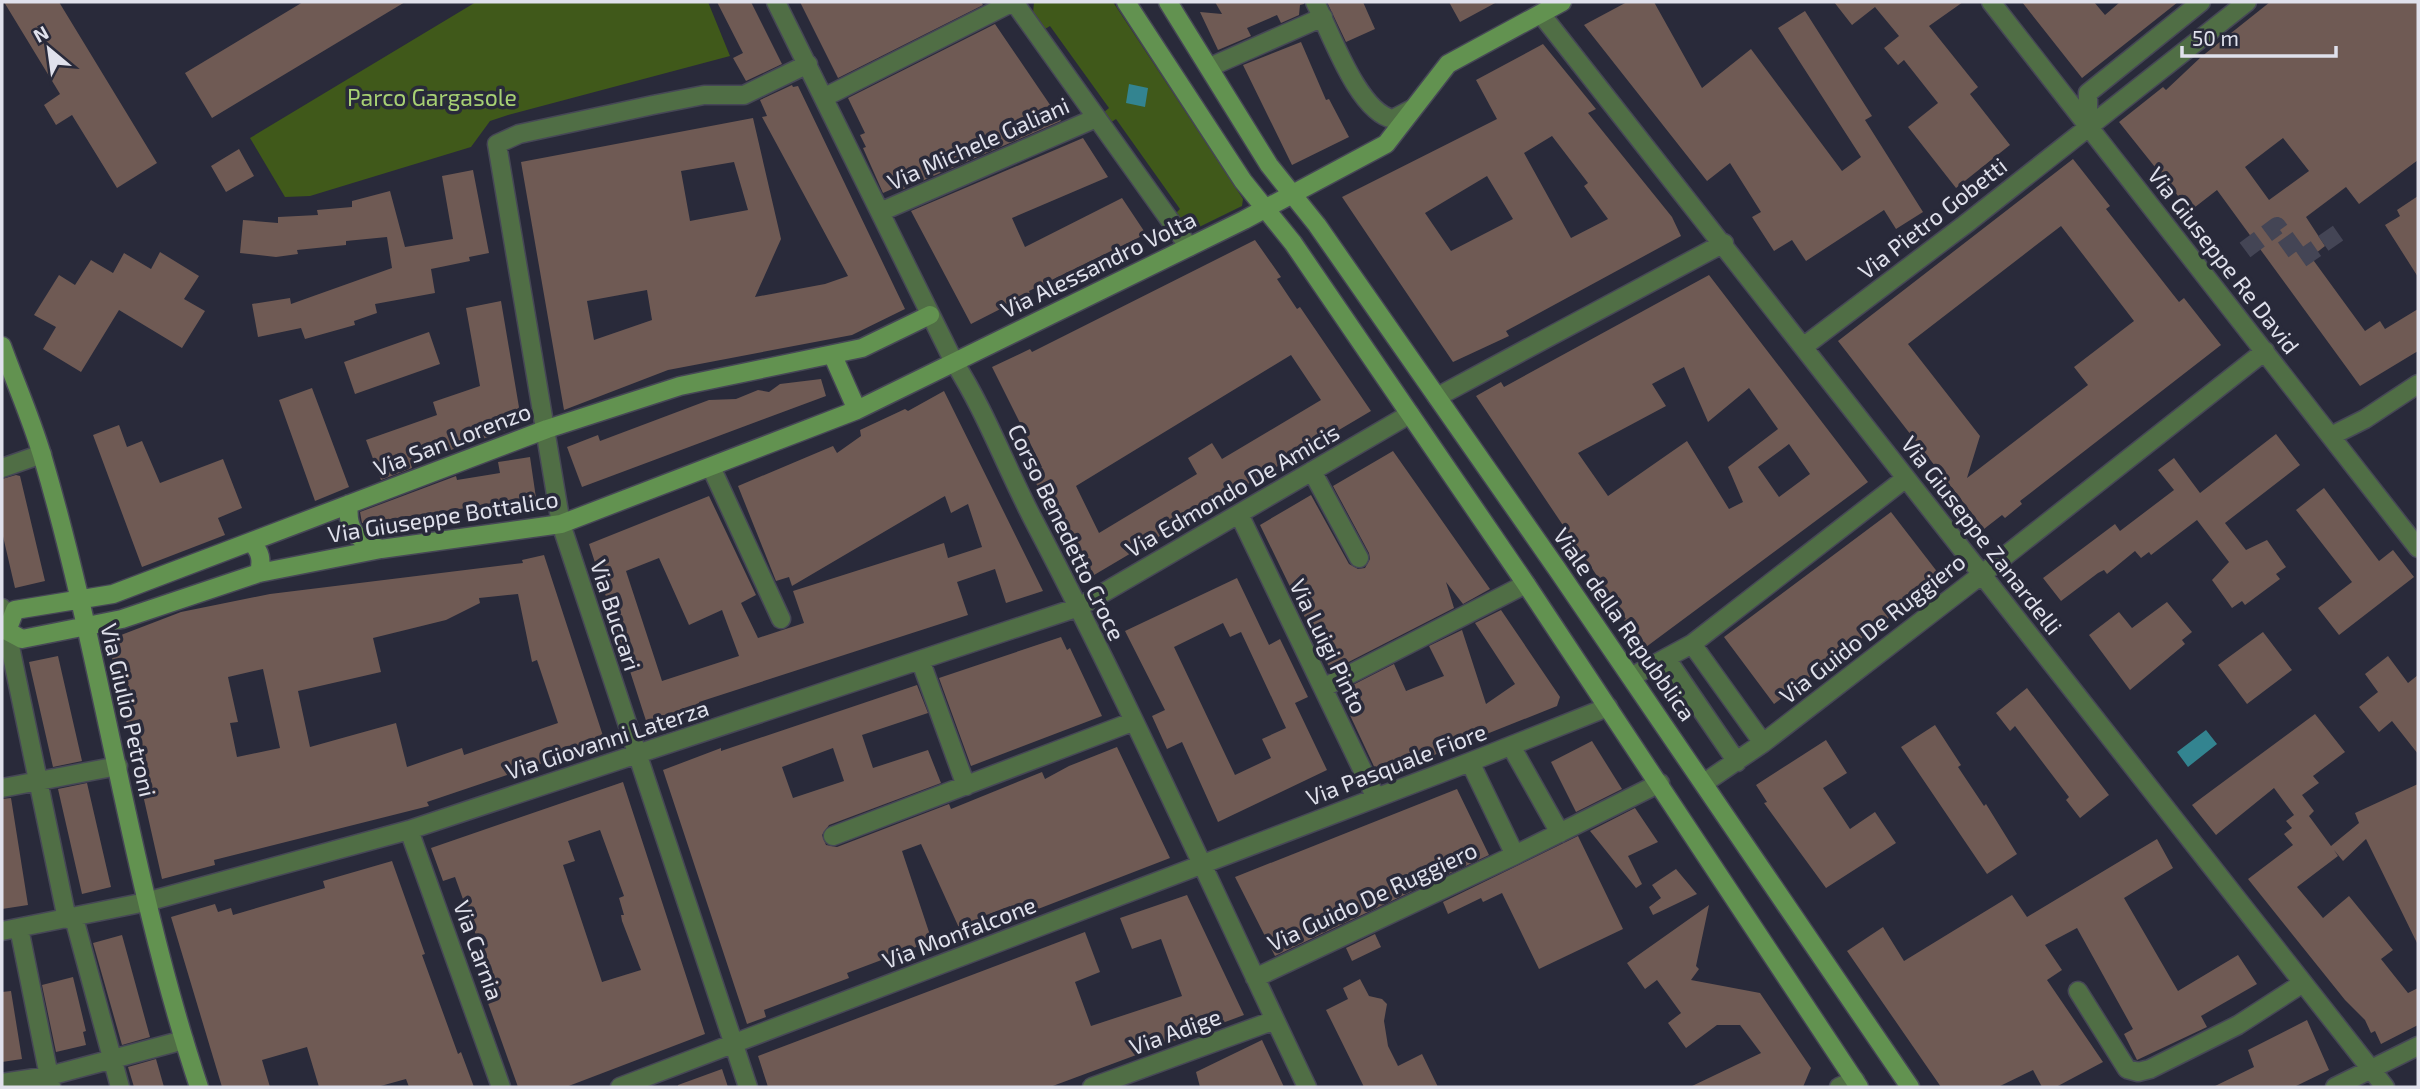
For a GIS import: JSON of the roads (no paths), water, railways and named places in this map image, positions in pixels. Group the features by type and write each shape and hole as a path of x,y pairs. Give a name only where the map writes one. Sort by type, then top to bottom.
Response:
{"main road":[{"path":"1126,2 1263,210 1293,243 1660,783 1851,1085"},
{"name":"Viale della Repubblica","path":"1168,2 1269,165 1292,193 1437,397 1910,1087"},
{"name":"Via Alessandro Volta","path":"954,362 1263,210 1386,144 1448,64 1562,2"},
{"name":"Via San Lorenzo","path":"4,631 15,610 113,594 547,429 680,386 862,348 930,315"},
{"name":"Via Giulio Petroni","path":"2,346 42,454 118,766 146,902 184,1040 200,1087"},
{"path":"832,356 857,410"},
{"name":"Via Giuseppe Bottalico","path":"4,631 22,639 85,627 122,619 259,573 381,549 561,524 857,410 954,362"},
{"path":"349,504 347,518 358,540 381,549"},
{"path":"251,542 259,550 262,561 259,573"}],"street":[{"name":"Corso Benedetto Croce","path":"776,2 930,315 967,383 1017,489 1079,607 1307,1087"},
{"path":"825,97 1014,2 1189,247"},
{"name":"Via Giuseppe Re David","path":"1991,2 2418,548"},
{"path":"2088,126 2088,93 2201,2"},
{"name":"Via Pietro Gobetti","path":"1803,347 1967,223 2247,2"},
{"path":"1210,67 1319,9 1353,78 1374,112 1393,119 1412,109"},
{"name":"Via Giuseppe Zanardelli","path":"1541,14 1724,243 1981,575 2385,1087"},
{"path":"2154,40 2172,63"},
{"name":"Via Buccari","path":"748,1087 635,756 561,524 497,144 519,134 653,104 704,95 744,95 808,64"},
{"name":"Via Michele Galiani","path":"880,212 1096,118"},
{"path":"1437,397 1724,243"},
{"name":"Via Guido De Ruggiero","path":"1704,783 1763,743 2265,351"},
{"path":"2331,436 2365,419 2418,384"},
{"name":"Via Edmondo De Amicis","path":"1079,607 1410,415"},
{"path":"2,468 42,454"},
{"path":"711,467 781,619"},
{"path":"1312,471 1359,558"},
{"path":"1631,677 1692,644 1906,478"},
{"name":"Via Luigi Pinto","path":"1239,514 1376,799"},
{"path":"1323,688 1526,584"},
{"name":"Via Giovanni Laterza","path":"10,930 146,902 410,830 921,662 1079,607"},
{"path":"2,608 4,631 70,919 120,1087"},
{"path":"1692,644 1763,743"},
{"path":"1666,658 1737,762"},
{"path":"921,662 966,786"},
{"name":"Via Pasquale Fiore","path":"1202,866 1608,707"},
{"path":"833,836 1132,722"},
{"path":"1511,746 1560,833"},
{"path":"1470,762 1515,855"},
{"path":"2,788 118,766"},
{"name":"Via Guido De Ruggiero","path":"1255,978 1660,783"},
{"name":"Via Carnia","path":"410,830 502,1087"},
{"name":"Via Monfalcone","path":"620,1087 1202,866"},
{"path":"10,930 50,1082"},
{"path":"2078,991 2127,1069 2138,1072 2150,1069 2238,1025 2303,983"},
{"name":"Via Adige","path":"1092,1087 1275,1020"},
{"path":"2,1083 50,1082 184,1040"},
{"path":"2335,1087 2418,1046"}],"water":[{"path":"1129,84 1148,88 1145,107 1126,103"},
{"path":"2206,730 2217,744 2188,767 2177,752"}],"tunnel":[{"path":"2245,250 2277,226 2301,259 2344,229"}],"park label":[{"name":"Parco Gargasole","path":"432,97"}]}
